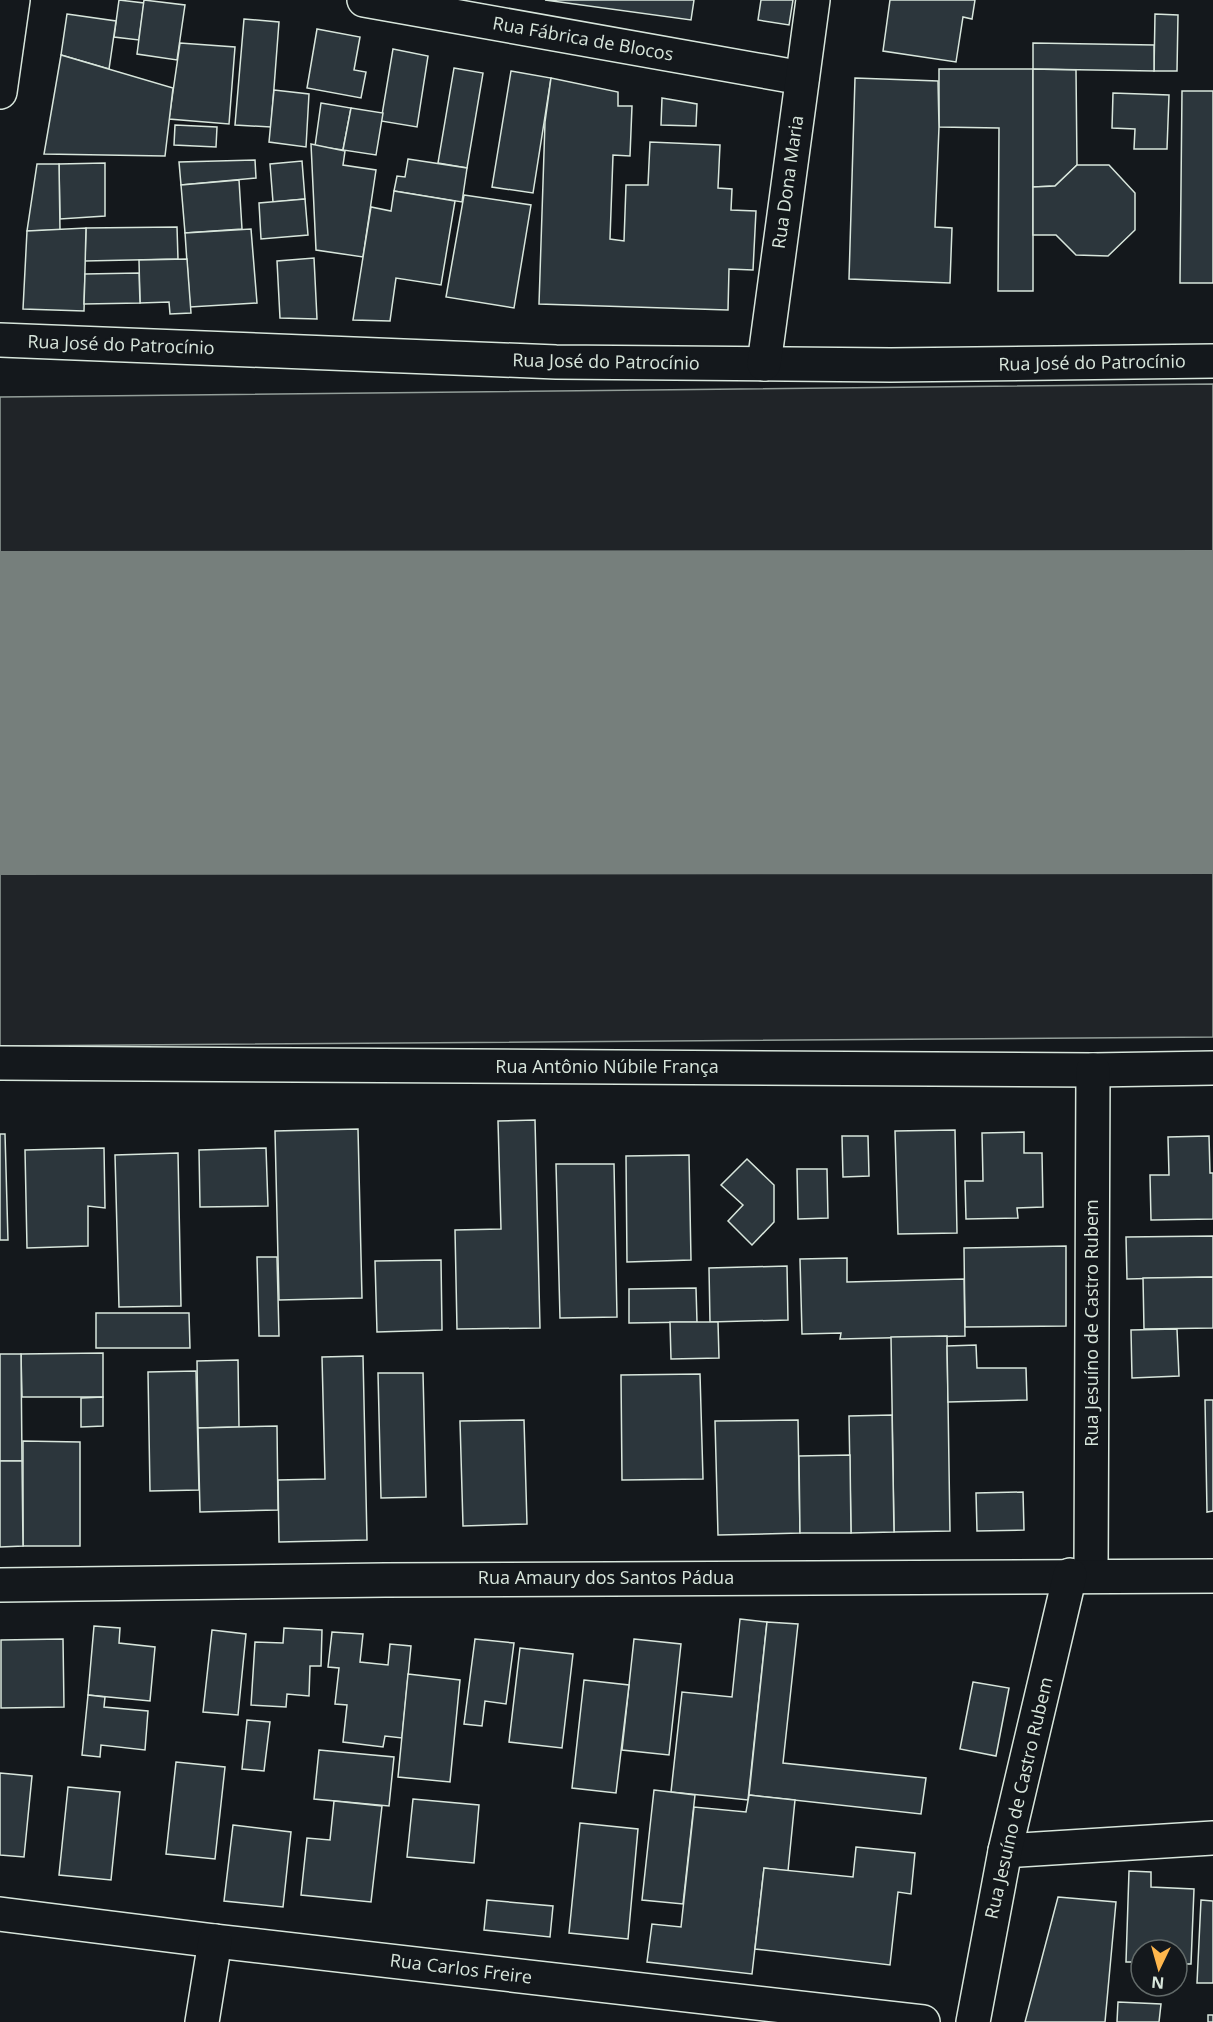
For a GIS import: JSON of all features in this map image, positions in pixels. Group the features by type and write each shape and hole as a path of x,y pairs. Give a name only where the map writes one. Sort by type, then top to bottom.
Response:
{"street":[{"path":"0,92 13,0"},
{"name":"Rua Fábrica de Blocos","path":"364,0 802,78"},
{"name":"Rua Dona Maria","path":"764,364 813,0"},
{"name":"Rua José do Patrocínio","path":"0,340 556,362 891,365 1213,362"},
{"name":"Rua Antônio Núbile França","path":"0,1063 1093,1070 1213,1068"},
{"name":"Rua Jesuíno de Castro Rubem","path":"972,2022 1005,1851 1080,1576 1093,1070"},
{"name":"Rua Amaury dos Santos Pádua","path":"0,1585 384,1580 1213,1576"},
{"path":"1005,1851 1213,1838"},
{"name":"Rua Carlos Freire","path":"0,1914 215,1941 923,2022"},
{"path":"202,2022 215,1941"}],"shaded area":[{"path":"1213,384 1213,630 0,631 0,397"},
{"path":"1213,791 1213,1037 0,1046 0,792"}],"building":[{"path":"119,0 144,3 139,40 114,37"},
{"path":"144,0 185,5 177,60 137,54"},
{"path":"545,0 694,0 691,20"},
{"path":"761,0 793,0 789,25 758,20"},
{"path":"890,0 975,0 972,19 963,17 956,62 883,51"},
{"path":"67,14 116,21 109,69 61,55"},
{"path":"1155,14 1178,15 1177,71 1154,71"},
{"path":"244,19 279,22 271,127 235,125"},
{"path":"317,29 360,37 354,70 366,72 361,98 307,88"},
{"path":"180,43 235,47 229,124 169,119"},
{"path":"1033,43 1154,45 1154,71 1033,69"},
{"path":"393,49 428,56 417,127 381,121"},
{"path":"61,55 173,88 165,156 44,154"},
{"path":"454,68 483,73 467,168 438,163"},
{"path":"939,69 1033,69 1033,291 998,291 999,128 939,127"},
{"path":"1033,69 1076,70 1077,165 1055,186 1033,187"},
{"path":"511,71 551,78 533,193 492,187"},
{"path":"551,78 618,92 618,106 632,106 630,156 613,155 610,239 624,241 626,185 648,185 650,142 720,145 718,188 732,189 731,210 756,211 753,270 729,269 728,310 539,304 545,122"},
{"path":"855,78 938,81 939,127 935,227 952,228 950,283 849,279"},
{"path":"274,90 309,94 306,147 269,142"},
{"path":"1182,91 1213,91 1213,283 1180,283"},
{"path":"1113,93 1169,95 1167,149 1134,149 1135,129 1112,128"},
{"path":"662,98 697,104 696,126 661,125"},
{"path":"321,103 351,108 343,150 315,146"},
{"path":"351,108 383,113 376,155 343,150"},
{"path":"175,125 217,127 216,147 174,145"},
{"path":"311,144 345,151 343,165 376,170 363,257 316,250"},
{"path":"408,159 467,168 462,202 394,191 397,176 405,177"},
{"path":"255,160 256,178 181,185 179,162"},
{"path":"302,161 305,199 273,202 270,164"},
{"path":"105,163 105,216 60,219 59,164"},
{"path":"37,164 59,164 60,230 27,231"},
{"path":"1077,165 1109,165 1135,193 1135,230 1108,256 1076,255 1056,235 1033,235 1033,187 1055,186"},
{"path":"239,180 242,229 185,233 181,185"},
{"path":"394,191 455,201 441,285 396,278 390,321 353,320 371,207 391,211"},
{"path":"464,195 531,205 514,308 446,297"},
{"path":"305,199 308,235 261,239 259,203"},
{"path":"177,227 178,259 85,261 86,228"},
{"path":"86,228 84,311 23,309 27,231"},
{"path":"251,229 257,303 190,307 185,233"},
{"path":"314,258 317,319 280,318 277,261"},
{"path":"187,259 191,313 170,314 169,302 140,303 139,260"},
{"path":"139,273 140,303 84,304 85,274"},
{"path":"535,1120 540,1328 457,1329 455,1230 501,1229 498,1121"},
{"path":"358,1129 362,1298 279,1300 275,1131"},
{"path":"955,1130 957,1233 898,1234 895,1131"},
{"path":"1024,1132 1024,1153 1042,1153 1043,1207 1017,1208 1018,1218 966,1219 965,1181 983,1181 982,1133"},
{"path":"0,1134 5,1134 8,1240 0,1240"},
{"path":"842,1136 868,1136 869,1176 843,1177"},
{"path":"1209,1136 1210,1173 1213,1173 1213,1219 1151,1220 1150,1175 1169,1175 1168,1137"},
{"path":"104,1148 105,1208 88,1206 88,1246 27,1248 25,1150"},
{"path":"266,1148 268,1206 200,1207 199,1150"},
{"path":"178,1153 181,1306 119,1307 115,1155"},
{"path":"689,1155 691,1260 627,1262 626,1156"},
{"path":"747,1159 774,1185 774,1222 752,1245 728,1221 743,1205 721,1185"},
{"path":"556,1164 614,1164 617,1317 560,1318"},
{"path":"797,1169 827,1169 828,1218 798,1219"},
{"path":"1213,1236 1213,1277 1127,1279 1126,1237"},
{"path":"1066,1246 1066,1326 965,1327 964,1248"},
{"path":"257,1257 277,1257 279,1336 259,1336"},
{"path":"847,1258 847,1282 964,1279 965,1336 840,1339 841,1333 802,1334 800,1259"},
{"path":"441,1260 442,1330 377,1332 375,1261"},
{"path":"787,1266 788,1320 710,1322 709,1268"},
{"path":"1213,1277 1213,1328 1144,1329 1143,1278"},
{"path":"696,1288 697,1322 629,1323 629,1289"},
{"path":"96,1313 189,1313 190,1348 96,1348"},
{"path":"670,1322 718,1322 719,1358 671,1359"},
{"path":"1177,1329 1179,1376 1132,1378 1131,1330"},
{"path":"947,1336 950,1531 894,1532 891,1337"},
{"path":"976,1345 977,1368 1026,1368 1027,1400 948,1402 947,1346"},
{"path":"103,1353 103,1397 22,1397 21,1354"},
{"path":"0,1354 21,1354 22,1461 0,1461"},
{"path":"363,1356 367,1540 279,1542 278,1480 325,1479 322,1357"},
{"path":"238,1360 239,1427 198,1428 197,1361"},
{"path":"196,1371 199,1490 150,1491 148,1372"},
{"path":"378,1373 423,1373 426,1497 381,1498"},
{"path":"700,1374 703,1479 622,1480 621,1375"},
{"path":"103,1397 103,1426 81,1427 81,1398"},
{"path":"1205,1400 1213,1400 1213,1511 1207,1512"},
{"path":"892,1415 894,1532 851,1533 849,1416"},
{"path":"524,1420 527,1524 463,1526 460,1421"},
{"path":"798,1420 800,1533 718,1535 715,1421"},
{"path":"277,1426 278,1510 200,1512 198,1428"},
{"path":"23,1441 80,1442 80,1546 23,1546"},
{"path":"850,1455 851,1533 800,1533 799,1456"},
{"path":"0,1461 22,1461 23,1546 0,1547"},
{"path":"1023,1492 1024,1530 977,1531 976,1493"},
{"path":"740,1619 767,1622 748,1800 671,1792 682,1692 732,1697"},
{"path":"767,1622 798,1624 783,1763 926,1778 921,1814 749,1795"},
{"path":"94,1626 120,1628 119,1643 155,1647 150,1701 88,1695"},
{"path":"284,1628 322,1630 321,1666 310,1666 309,1696 287,1694 286,1707 251,1705 255,1642 283,1643"},
{"path":"212,1630 246,1634 238,1715 203,1712"},
{"path":"332,1632 363,1634 360,1662 388,1665 390,1644 411,1646 402,1738 385,1736 383,1747 343,1742 347,1705 335,1704 339,1668 328,1667"},
{"path":"63,1639 64,1707 1,1708 1,1640"},
{"path":"475,1639 514,1643 506,1704 485,1701 482,1726 464,1724"},
{"path":"634,1639 681,1644 669,1755 622,1750"},
{"path":"520,1648 573,1654 562,1748 509,1742"},
{"path":"408,1674 460,1680 450,1782 398,1777"},
{"path":"584,1680 629,1685 616,1793 572,1788"},
{"path":"973,1682 1009,1688 996,1756 960,1749"},
{"path":"88,1695 105,1697 104,1707 148,1711 145,1750 101,1745 100,1757 82,1755"},
{"path":"247,1720 270,1722 264,1771 242,1769"},
{"path":"319,1750 394,1757 389,1806 314,1799"},
{"path":"176,1762 225,1767 215,1859 166,1854"},
{"path":"0,1773 32,1776 24,1857 0,1855"},
{"path":"68,1787 120,1792 111,1880 59,1875"},
{"path":"654,1790 695,1795 683,1904 642,1900"},
{"path":"749,1795 795,1800 788,1871 764,1868 752,1974 647,1962 652,1924 681,1927 694,1807 746,1812"},
{"path":"413,1799 479,1805 474,1863 407,1857"},
{"path":"334,1801 382,1806 371,1902 301,1895 307,1838 330,1840"},
{"path":"580,1823 638,1829 628,1939 569,1933"},
{"path":"233,1825 291,1832 283,1907 224,1901"},
{"path":"856,1847 915,1853 911,1894 898,1892 890,1965 755,1949 764,1868 853,1877"},
{"path":"1129,1871 1151,1872 1151,1887 1194,1889 1191,1964 1189,1964 1189,1938 1129,1938 1129,1962 1126,1962"},
{"path":"1058,1897 1116,1902 1105,2022 1025,2022"},
{"path":"487,1900 553,1906 550,1937 484,1930"},
{"path":"1201,1900 1213,1901 1213,1983 1197,1983"},
{"path":"1118,2002 1161,2004 1159,2022 1117,2022"},
{"path":"1208,2015 1213,2015 1213,2022 1208,2022"}],"runway":[{"path":"0,713 1213,712"}]}
